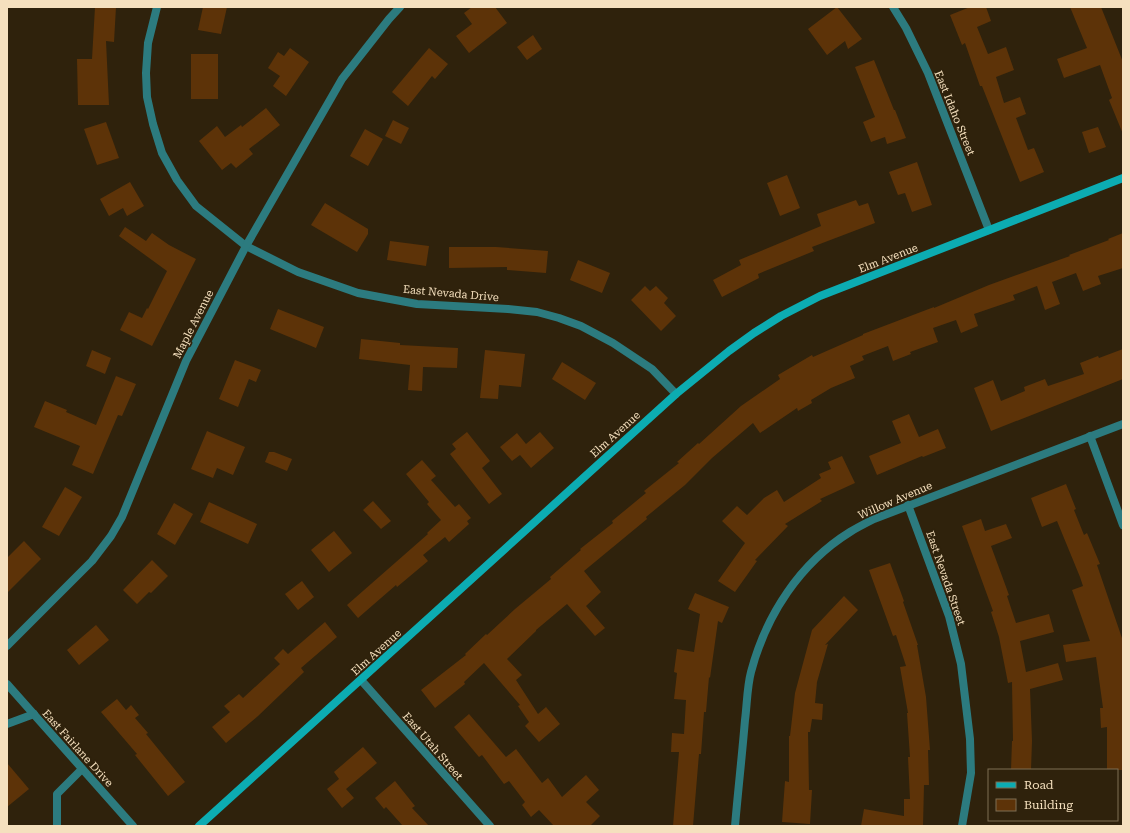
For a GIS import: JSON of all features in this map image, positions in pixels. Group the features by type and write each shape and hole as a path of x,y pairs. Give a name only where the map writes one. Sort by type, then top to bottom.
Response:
{"street":[{"name":"East Nevada Drive","path":"157,7 148,43 146,73 147,97 162,153 177,180 196,206 246,246 298,272 358,293 418,304 508,309 537,312 559,318 581,326 613,343 652,369 676,394"},
{"name":"Maple Avenue","path":"7,646 92,561 111,536 122,517 186,361 246,246 342,79 400,7"},
{"name":"East Idaho Street","path":"893,7 906,28 928,73 989,230"},
{"name":"Elm Avenue","path":"199,826 676,394 729,351 781,316 820,296 1123,178"},
{"name":"Willow Avenue","path":"735,826 750,674 758,647 767,627 785,595 805,570 827,549 856,528 874,519 1123,424"},
{"path":"1090,436 1123,525"},
{"name":"East Nevada Street","path":"908,506 949,616 961,664 970,739 971,773 962,826"},
{"name":"East Utah Street","path":"361,680 490,826"},
{"name":"East Fairlane Drive","path":"7,684 133,826"},
{"path":"7,724 34,714"},
{"path":"57,826 57,794 82,768"}],"building":[{"path":"95,7 116,7 114,42 106,41 109,105 78,105 77,59 92,59"},
{"path":"203,7 227,7 221,34 198,30"},
{"path":"472,7 495,7 507,23 469,53 456,36 472,24 464,13"},
{"path":"837,7 862,39 848,49 845,41 827,55 808,29"},
{"path":"970,7 986,7 991,21 977,27 988,54 1006,47 1014,70 996,77 1004,103 1020,97 1026,114 1016,118 1028,150 1034,148 1044,172 1020,182 982,86 980,86 965,43 962,45 950,15"},
{"path":"1070,7 1101,7 1123,62 1123,134 1109,100 1112,98 1100,65 1064,78 1057,59 1087,48"},
{"path":"533,35 542,49 527,60 517,47"},
{"path":"290,48 309,62 286,96 273,86 280,76 268,68 278,52 284,56"},
{"path":"429,48 448,64 435,79 432,76 408,106 392,92"},
{"path":"191,54 218,54 218,99 191,99"},
{"path":"874,60 906,138 887,144 885,137 871,142 863,122 875,117 855,67"},
{"path":"266,108 280,125 249,149 253,154 236,168 231,163 222,170 199,141 217,126 225,137 241,125 242,127"},
{"path":"393,120 409,128 401,144 385,136"},
{"path":"106,122 119,158 97,165 84,129"},
{"path":"1098,127 1106,147 1089,153 1082,132"},
{"path":"365,129 383,139 368,166 350,156"},
{"path":"917,162 932,205 912,212 905,193 898,195 889,172"},
{"path":"787,175 800,208 780,216 767,183"},
{"path":"130,182 144,206 127,216 123,208 109,216 100,199"},
{"path":"856,200 859,206 868,203 875,223 812,247 814,251 758,274 759,278 722,297 713,280 741,265 739,260 821,226 817,214"},
{"path":"325,203 368,229 368,234 357,252 311,225"},
{"path":"125,227 146,241 152,233 169,245 196,259 152,346 120,330 129,312 142,318 167,271 119,236"},
{"path":"1123,233 1123,268 1098,276 1101,284 1083,291 1076,273 1052,282 1060,304 1045,310 1037,286 1013,295 1015,300 974,314 978,326 961,333 956,320 933,328 938,342 910,352 911,354 893,361 888,346 862,356 864,360 850,366 855,378 831,388 811,400 812,403 798,411 797,408 760,433 753,423 712,458 685,485 646,517 647,519 584,571 601,592 586,606 605,628 595,636 567,604 536,630 507,659 522,675 516,680 538,714 546,707 560,724 539,742 525,726 529,722 518,706 520,705 484,663 464,682 465,684 435,708 421,690 466,655 465,654 486,634 487,635 551,579 550,577 581,550 580,549 613,523 612,521 646,493 644,491 679,463 677,462 698,443 699,444 741,406 780,379 778,375 812,355 813,357 863,334 934,308 989,285 1070,256 1069,255 1109,240 1108,239"},
{"path":"390,241 429,246 426,266 387,260"},
{"path":"449,247 496,247 548,251 546,273 507,270 507,267 449,268"},
{"path":"578,260 610,273 602,293 570,280"},
{"path":"645,286 650,291 656,286 668,298 664,303 676,316 661,331 631,300"},
{"path":"278,309 324,327 316,348 270,329"},
{"path":"361,339 400,343 400,345 458,348 457,368 423,367 422,391 408,390 410,365 359,359"},
{"path":"1123,349 1123,379 991,431 974,388 993,380 1001,401 1025,391 1024,387 1045,379 1048,386 1084,374 1080,363"},
{"path":"92,350 111,358 105,374 86,366"},
{"path":"485,350 525,354 521,387 499,385 498,399 480,398"},
{"path":"235,360 261,370 256,382 249,379 238,407 219,399"},
{"path":"562,362 596,383 585,400 552,379"},
{"path":"116,376 136,384 122,416 118,415 93,474 72,465 80,446 34,427 45,401 67,410 66,412 96,425"},
{"path":"909,414 919,437 938,429 946,448 923,457 922,456 877,475 869,456 901,443 892,421"},
{"path":"207,431 245,447 233,475 217,468 213,478 191,469"},
{"path":"467,432 490,461 482,468 502,494 489,504 450,454 456,449 452,444"},
{"path":"540,432 554,448 531,468 520,455 512,461 500,447 517,433 526,444"},
{"path":"269,452 274,452 292,459 287,471 265,462"},
{"path":"842,456 855,483 820,499 822,501 785,524 788,526 755,560 757,561 735,592 718,581 745,543 722,521 737,506 747,515 764,498 777,490 784,502 821,478 819,474 831,469 828,462"},
{"path":"422,460 436,476 431,480 455,507 459,504 471,518 467,521 469,524 449,542 445,537 423,555 428,561 397,587 396,585 358,618 347,605 428,534 427,533 441,520 427,504 429,502 406,474"},
{"path":"1066,484 1084,535 1087,533 1100,564 1097,565 1123,641 1123,770 1107,769 1107,727 1101,728 1100,708 1103,708 1096,657 1066,662 1063,645 1090,641 1072,590 1083,586 1080,577 1057,521 1042,527 1031,498"},
{"path":"65,487 82,497 59,536 42,527"},
{"path":"373,501 391,521 381,529 363,510"},
{"path":"209,502 257,524 248,544 200,522"},
{"path":"174,503 193,514 175,545 157,534"},
{"path":"981,519 985,531 1006,524 1012,538 991,546 1009,595 1007,596 1016,623 1049,614 1054,632 1020,641 1026,672 1058,663 1063,680 1030,689 1032,741 1031,769 1011,769 1013,741 1012,682 1008,683 999,637 991,612 993,611 962,526"},
{"path":"334,531 352,553 329,572 311,550"},
{"path":"24,541 41,559 7,593 7,558"},
{"path":"152,560 168,576 151,593 149,592 137,604 123,590"},
{"path":"890,563 918,645 926,697 930,750 928,750 929,785 924,785 923,826 861,826 864,809 904,816 904,799 910,799 908,713 900,667 906,666 896,635 893,636 869,570"},
{"path":"302,581 314,597 298,610 285,594"},
{"path":"695,593 729,607 722,623 718,621 710,678 709,677 706,712 704,712 693,826 673,826 679,752 671,752 672,733 684,734 686,700 674,699 677,673 674,672 677,649 694,652 700,614 688,609"},
{"path":"844,596 858,610 825,645 828,644 817,682 815,703 823,704 822,720 812,719 810,732 808,732 809,790 812,790 810,824 782,822 785,781 789,782 789,736 795,693 812,630"},
{"path":"325,622 337,637 301,668 304,672 258,716 226,743 212,727 230,712 224,706 239,694 243,698 280,664 274,658 283,649 288,654"},
{"path":"96,625 109,640 79,665 67,650"},
{"path":"117,699 126,710 131,705 139,715 135,718 148,733 146,734 185,782 168,796 135,755 137,754 101,712"},
{"path":"469,714 506,757 516,749 542,783 548,778 562,797 586,775 599,790 586,802 600,816 590,826 554,826 539,810 531,817 522,805 525,802 509,781 504,784 482,755 479,757 454,727"},
{"path":"363,747 377,763 346,789 354,798 342,808 327,789 339,779 334,772"},
{"path":"7,763 29,789 7,807"},
{"path":"395,781 415,806 412,808 429,826 403,826 386,807 384,809 375,798"}]}
